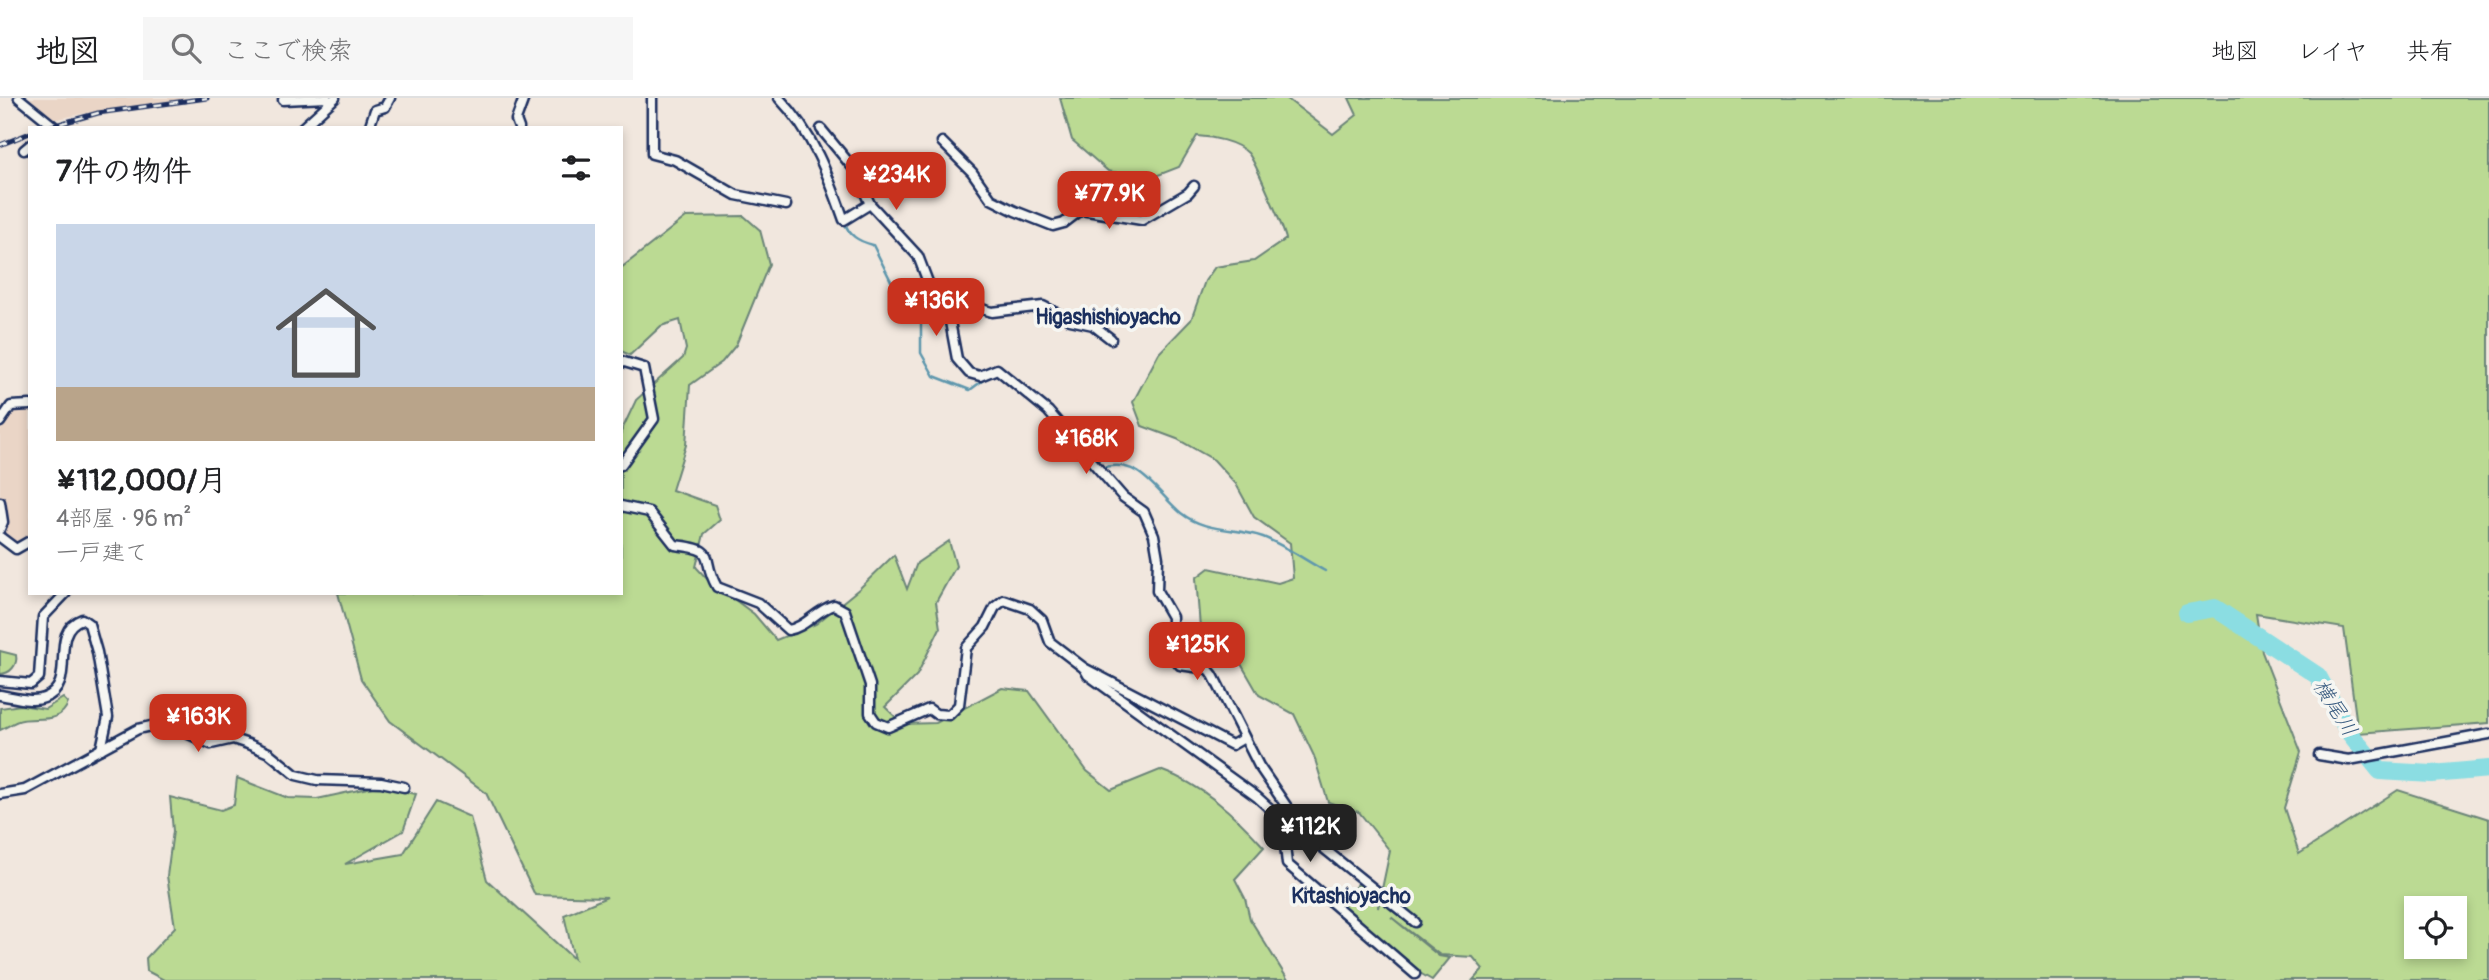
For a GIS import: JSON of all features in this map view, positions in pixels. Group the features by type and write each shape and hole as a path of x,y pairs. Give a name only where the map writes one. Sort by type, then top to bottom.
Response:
{"street":[{"path":"19,98 54,126"},
{"path":"283,100 327,98"},
{"path":"304,126 335,98"},
{"path":"370,126 375,110 385,107 390,98"},
{"path":"518,126 516,120 524,98"},
{"path":"653,98 652,154 675,160 736,195 786,205"},
{"path":"779,98 811,138 844,220 870,204"},
{"path":"821,129 854,169 870,204 918,257 931,290 948,311 957,359 969,373 980,376 996,369 1048,411 1123,497 1144,512 1154,535 1158,558 1157,592 1172,617 1171,653 1180,665 1208,669 1213,675 1242,727 1244,738 1289,810 1310,827 1312,839 1415,922"},
{"path":"943,142 972,172 990,199 1053,226 1064,223 1081,210 1142,220 1188,193 1194,186"},
{"path":"948,311 961,303 992,312 1043,306 1070,320 1093,325 1111,339"},
{"path":"623,362 644,368 654,419 623,462"},
{"path":"0,422 11,406 28,405"},
{"path":"0,502 3,522 0,529"},
{"path":"623,506 649,512 675,545 700,548 707,554 717,587 758,603 788,630 797,629 820,609 834,605 845,611 870,685 870,713 876,722 888,727 929,709 936,714 949,715 960,705 966,648 985,627 995,607 1004,600 1030,609 1042,620 1050,642 1084,668 1232,745 1244,738"},
{"path":"0,537 8,546 16,549 28,542"},
{"path":"0,681 31,684 39,677 43,617 64,595"},
{"path":"0,695 34,699 51,694 64,667 64,637 67,628 82,619 89,624 97,652 108,717 101,749"},
{"path":"1084,668 1088,676 1257,797 1286,823"},
{"path":"0,793 25,790 138,729 164,723 211,744 233,739 248,744 269,753 296,775 317,780 381,782 404,787"},
{"path":"2319,755 2349,760 2489,734"},
{"path":"1289,810 1286,823 1287,864 1415,974"}],"shaded area":[{"path":"24,98 188,98 101,110 53,120"},
{"path":"28,409 28,540 16,547 10,544 3,532 7,525 5,508 0,501 0,431 15,410"}],"green space":[{"path":"1060,98 1286,98 1333,134 1357,115 1349,98 2489,98 2489,723 2358,733 2344,628 2256,614 2262,652 2301,752 2284,808 2299,854 2398,790 2489,819 2489,980 1473,980 1483,969 1473,957 1440,955 1391,917 1439,956 1450,958 1432,980 1418,972 1337,905 1362,880 1379,895 1378,908 1390,851 1359,812 1328,802 1314,756 1294,714 1259,695 1237,657 1200,627 1196,578 1209,568 1278,583 1293,578 1290,543 1254,517 1236,484 1214,460 1177,439 1142,426 1133,402 1159,353 1191,320 1205,281 1215,267 1254,261 1286,239 1275,209 1248,153 1231,143 1217,139 1197,136 1179,167 1148,179 1108,171 1072,140"},
{"path":"744,216 760,230 769,264 736,345 722,362 690,385 686,445 672,490 715,505 720,520 704,534 696,567 708,580 754,614 776,640 816,624 860,588 894,555 907,589 917,563 949,541 956,566 936,602 940,628 917,675 885,707 903,724 936,723 1002,688 1029,691 1087,771 1111,790 1160,770 1204,792 1241,823 1264,847 1235,879 1245,898 1250,919 1288,980 164,980 147,971 146,958 175,927 167,876 173,831 170,797 221,810 234,805 237,778 288,798 317,799 377,786 416,794 403,831 345,864 403,854 436,802 470,817 487,880 574,959 564,915 607,897 535,895 486,793 390,721 361,679 339,595 623,595 623,428 636,400 683,358 686,349 680,320 661,326 630,355 623,352 623,266 686,217"},
{"path":"0,651 16,655 14,665 4,674 0,674"},
{"path":"63,698 68,703 65,710 55,717 19,721 0,730 0,708 21,705 45,709"}],"waterway":[{"path":"844,221 855,237 873,245 894,287 914,304 921,316 921,353 934,376 970,390 990,375"},
{"path":"995,373 1006,382"},
{"path":"1102,468 1115,466 1137,471 1181,513 1200,524 1263,537 1325,571"},
{"name":"横尾川","path":"2187,613 2215,608 2318,676 2348,731 2380,771 2432,774 2489,769"}],"railway":[{"path":"52,126 98,113 207,98"},
{"path":"0,145 28,134"}],"district":[{"name":"Higashishioyacho","path":"1108,317"},
{"name":"Kitashioyacho","path":"1351,896"}]}
